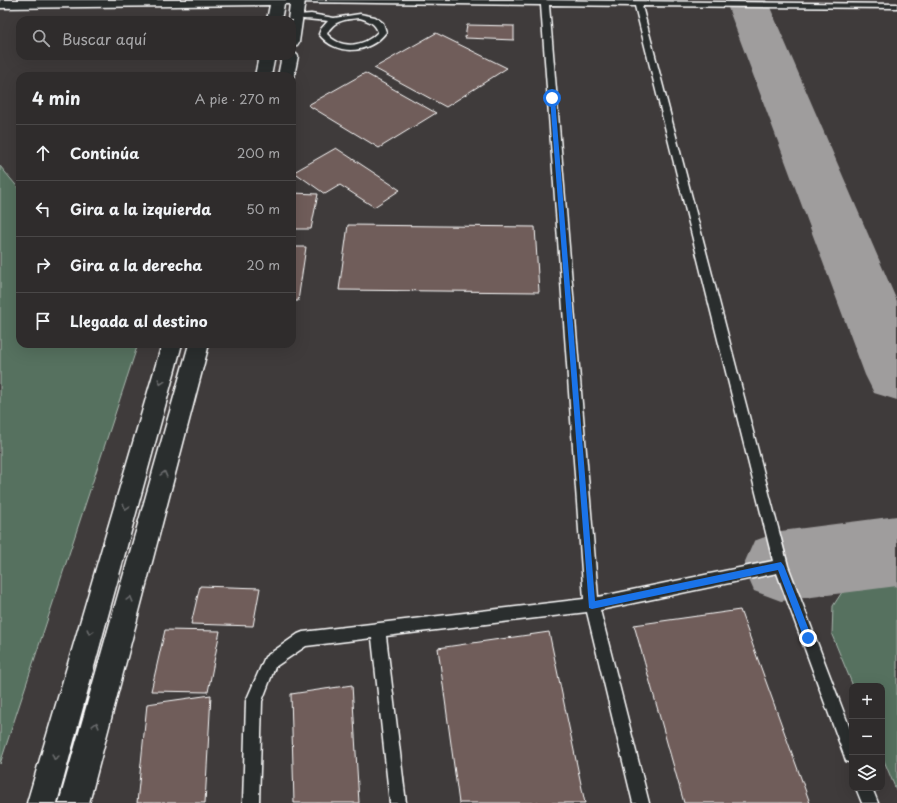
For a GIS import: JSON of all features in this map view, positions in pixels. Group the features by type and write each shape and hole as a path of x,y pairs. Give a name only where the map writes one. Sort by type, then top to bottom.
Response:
{"street":[{"path":"275,16 278,0"},
{"path":"0,4 298,0 296,17"},
{"path":"264,72 266,60"},
{"path":"287,72 289,60"},
{"path":"42,803 171,348"},
{"path":"74,803 198,348"}],"lane":[{"path":"298,0 897,6"},
{"path":"545,2 592,605 641,803"},
{"path":"638,4 781,566 849,747"},
{"path":"296,17 311,16 333,20 346,16 360,16 372,19 380,25 382,32 377,40 366,45 352,48 338,46 328,41 323,34 325,27 333,20"},
{"path":"251,803 254,701 270,662 303,640 592,605 781,566"},
{"path":"378,631 398,803"},
{"path":"865,791 870,803"}],"green space":[{"path":"0,166 16,185 16,348 137,348 0,764"},
{"path":"897,565 897,792 885,763 885,683 852,683 832,635 833,606 855,572"}],"building":[{"path":"467,25 514,26 514,40 465,38"},
{"path":"436,33 507,68 446,107 374,68"},
{"path":"365,73 436,113 379,148 308,105"},
{"path":"336,148 400,190 374,207 340,185 325,194 296,173 296,171"},
{"path":"296,193 318,194 311,229 296,229"},
{"path":"348,225 535,227 539,292 339,290"},
{"path":"296,247 306,247 298,301 296,301"},
{"path":"200,586 260,588 253,626 191,624"},
{"path":"740,610 810,803 684,803 634,625"},
{"path":"165,630 220,631 208,692 151,691"},
{"path":"549,632 585,803 459,803 438,648"},
{"path":"352,685 359,803 294,803 291,694"},
{"path":"211,695 205,803 137,803 147,704"}],"taxiway":[{"path":"748,5 897,375"},
{"path":"781,566 897,551"}],"route":[{"path":"552,98 592,605 781,566 808,638"}]}
